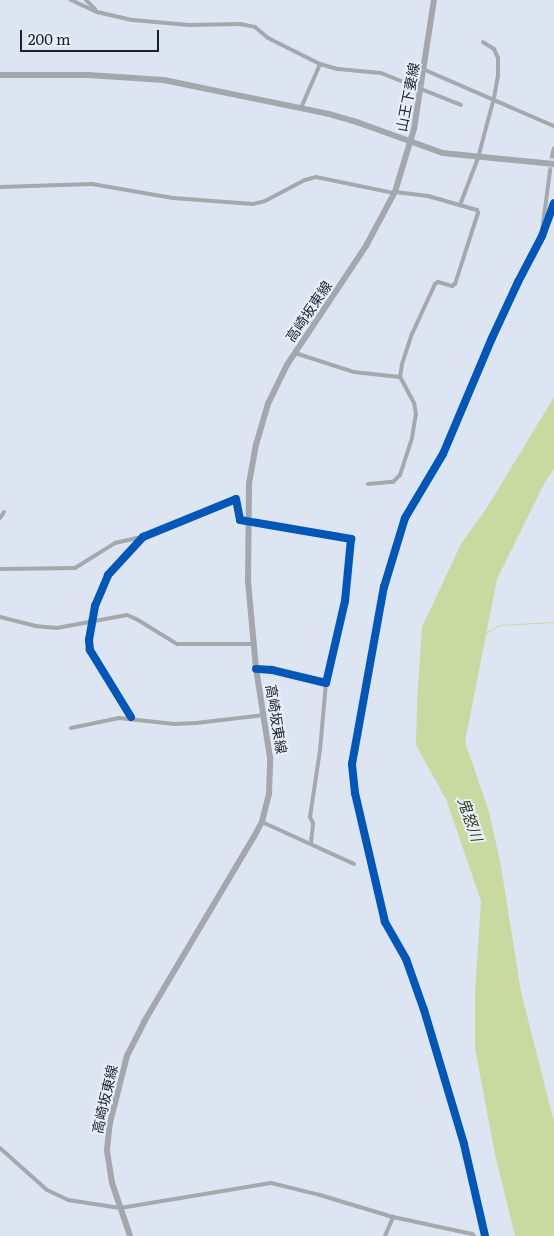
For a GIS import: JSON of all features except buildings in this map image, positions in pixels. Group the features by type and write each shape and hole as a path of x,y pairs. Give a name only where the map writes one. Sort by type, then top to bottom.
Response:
{"main road":[{"name":"山王下妻線","path":"434,0 425,70 411,143 443,153 478,158 554,164"},
{"path":"0,75 88,75 148,78 198,86 357,122 411,143"},
{"name":"高崎坂東線","path":"130,1236 110,1174 108,1139 110,1123 128,1051 262,822 269,794 271,773 256,669 248,588 250,474 261,423 274,391 295,353 370,239 394,192 411,143"}],"street":[{"path":"71,0 97,12 133,20 189,25 240,24 254,26 268,38 320,64 338,69 381,72 461,105"},
{"path":"86,0 97,12"},
{"path":"460,205 478,158 494,98 498,58 494,49 483,42"},
{"path":"301,108 320,64"},
{"path":"425,70 494,98 554,126"},
{"path":"552,156 554,148"},
{"path":"542,236 550,171"},
{"path":"0,186 92,184 173,198 253,204 265,201 305,180 316,177 394,192 428,196 477,210 478,213 466,255 455,284 452,286 438,282 435,284 412,334 400,377 414,402 416,414 400,475 395,481 368,484"},
{"path":"485,1236 462,1135 424,1010 406,959 385,922 355,793 352,764 384,587 405,518 443,454 499,322 542,236 554,203"},
{"path":"295,353 354,372 400,377"},
{"path":"0,569 75,568 115,543 143,537 236,499 240,520 352,539 345,601 326,683 320,750 310,816 313,823 311,843"},
{"path":"0,518 4,512"},
{"path":"131,717 90,650 95,606 108,575 143,537"},
{"path":"0,617 45,627 69,626 132,616 177,644 253,644"},
{"path":"256,669 272,670 326,683"},
{"path":"71,728 106,719 131,717 153,722 182,724 264,715"},
{"path":"262,822 354,864"},
{"path":"0,1148 47,1190 60,1198 120,1208 271,1183 320,1195 393,1217 474,1236"},
{"path":"385,1236 393,1217"}],"water":[{"name":"鬼怒川","path":"554,397 554,469 545,482 497,579 465,742 489,812 501,866 521,992 554,1122 554,1236 515,1236 495,1155 475,1048 475,993 481,901 446,799 416,745 417,702 422,627 461,544 486,509"}],"waterway":[{"path":"485,633 500,625 554,622"}],"tunnel":[{"path":"550,171 552,156"}],"cycle path":[{"path":"485,1236 464,1144 424,1010 406,959 385,922 355,793 352,764 384,587 405,518 443,454 492,338 542,236 554,203"},
{"path":"131,717 90,650 89,640 95,606 108,575 143,537 236,499 240,520 351,539 345,601 326,683 272,670 256,669"}]}
